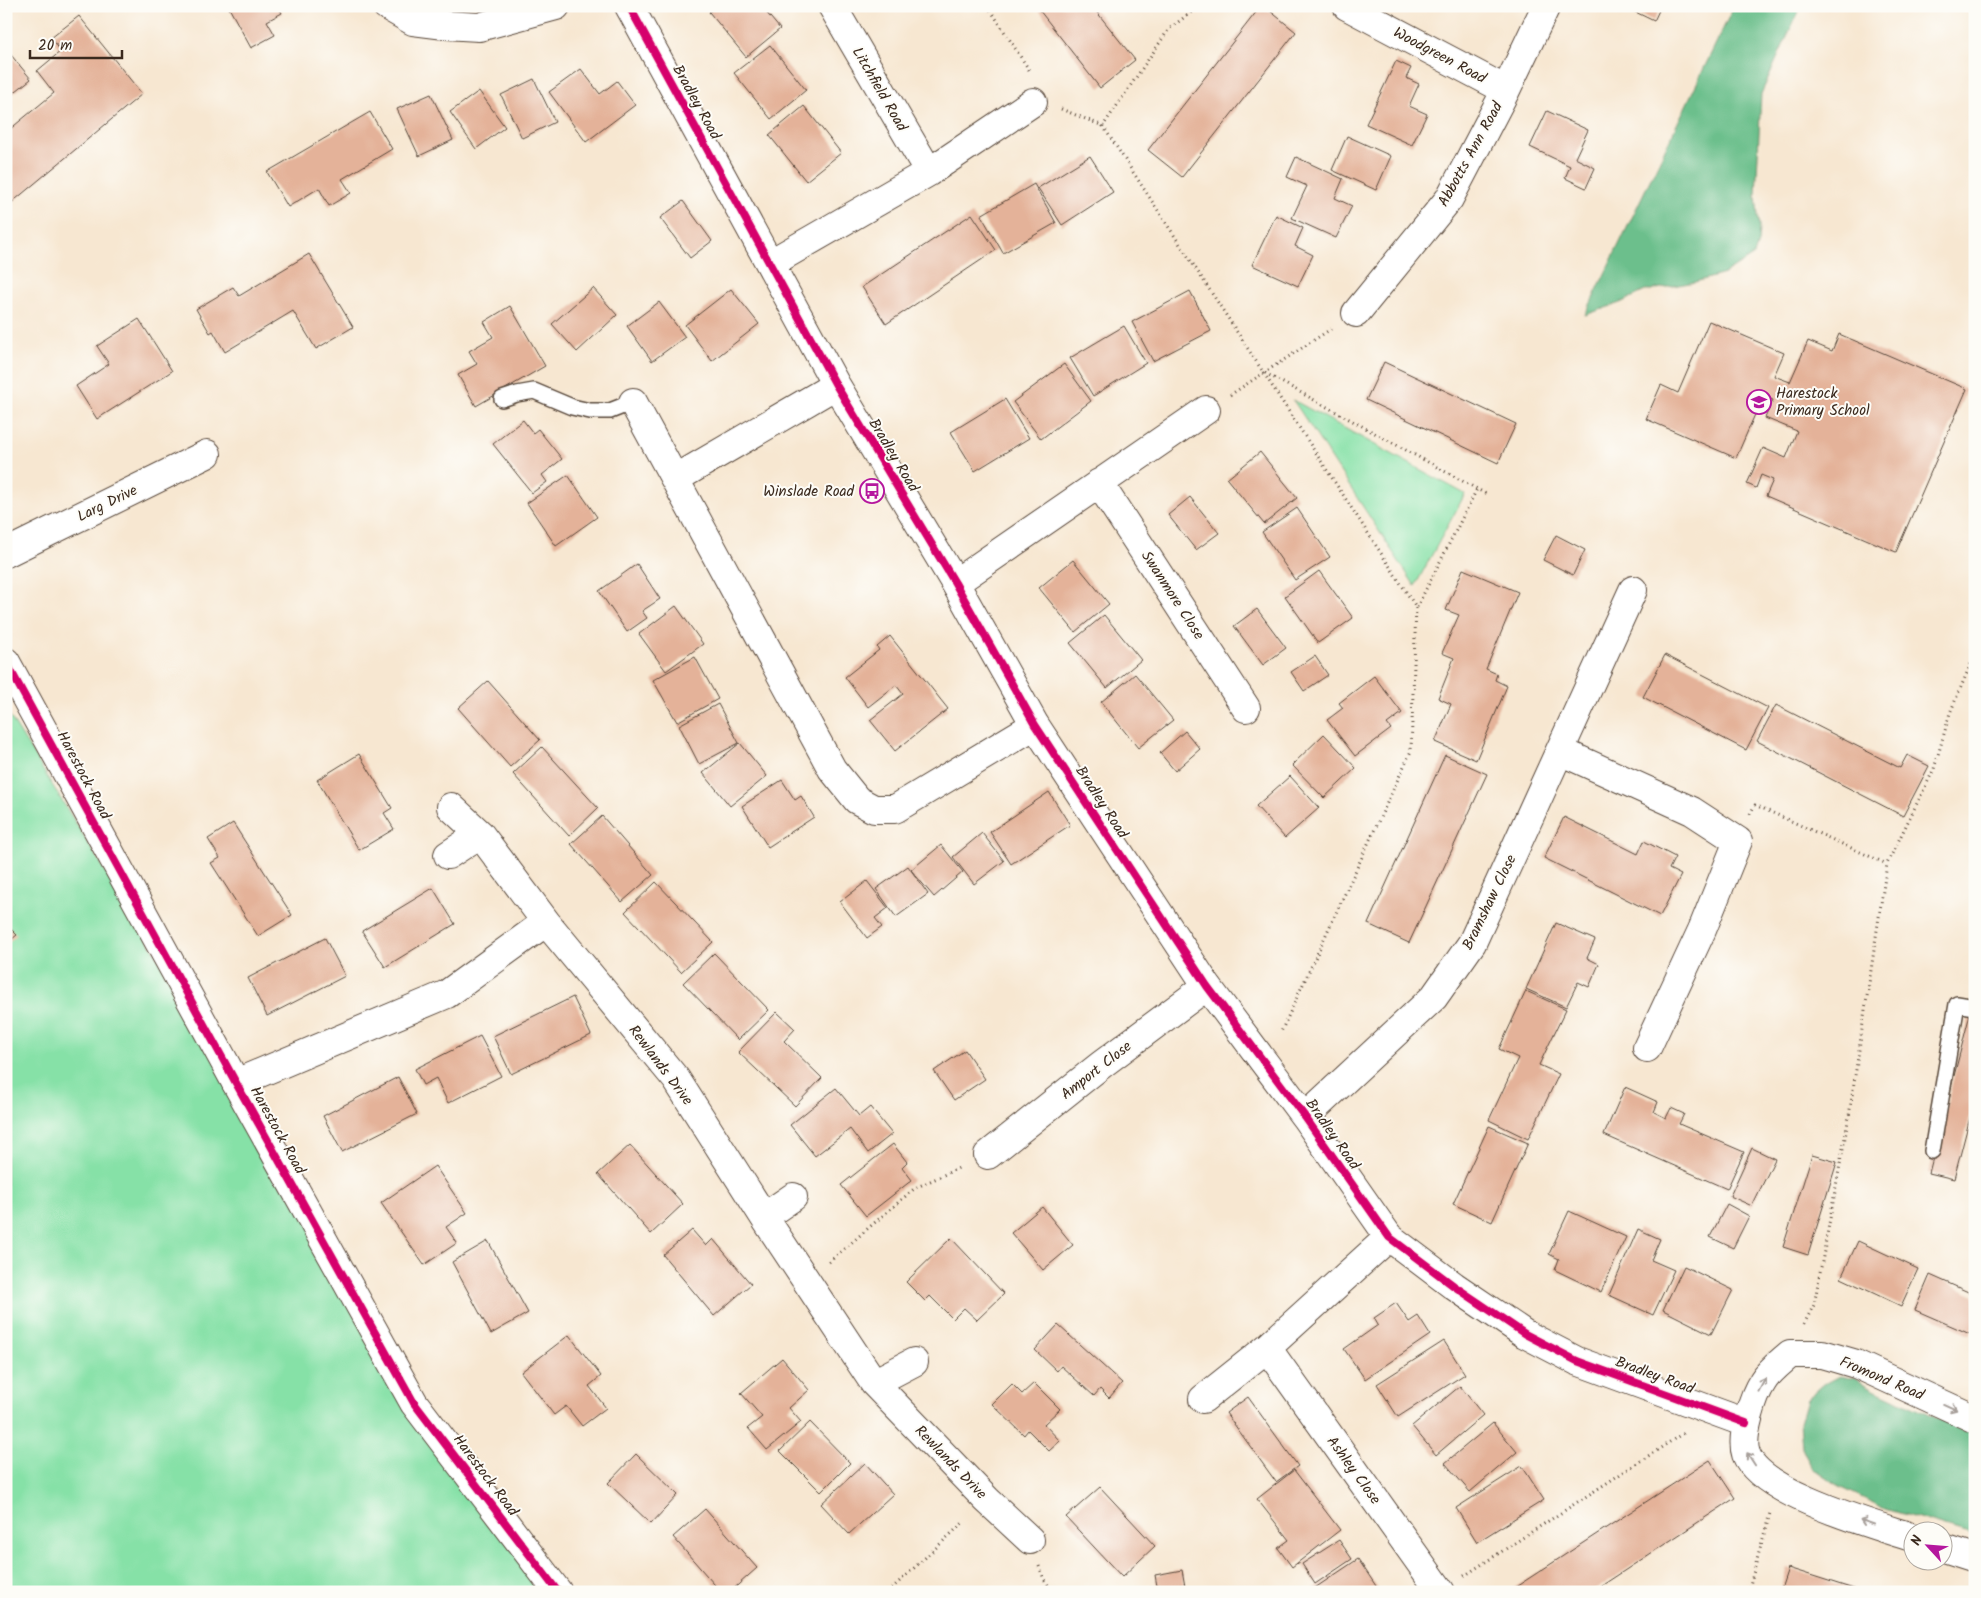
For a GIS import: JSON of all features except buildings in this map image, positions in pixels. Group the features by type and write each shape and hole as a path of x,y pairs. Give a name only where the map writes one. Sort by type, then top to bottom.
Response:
{"street":[{"path":"387,6 414,21 445,25 479,26 556,6"},
{"name":"Bradley Road","path":"629,6 771,263 836,386 955,582 1035,725 1207,986 1305,1117 1389,1236 1454,1286 1525,1334 1577,1361 1746,1423"},
{"name":"Litchfield Road","path":"832,6 928,172"},
{"name":"Woodgreen Road","path":"1348,6 1506,90"},
{"name":"Abbotts Ann Road","path":"1356,313 1449,199 1506,90 1546,6"},
{"path":"771,263 928,172 1033,102"},
{"path":"675,479 836,386"},
{"path":"633,402 832,769 856,800 874,809 895,810 1035,725"},
{"path":"955,582 1206,410"},
{"name":"Larg Drive","path":"6,553 207,454"},
{"name":"Swanmore Close","path":"1099,483 1246,708"},
{"name":"Bramshaw Close","path":"1305,1117 1434,998 1472,943 1633,590"},
{"name":"Harestock Road","path":"8,670 414,1403 558,1592"},
{"path":"1560,751 1692,811 1738,841 1702,930 1647,1048"},
{"name":"Rewlands Drive","path":"451,807 480,834 546,922 676,1079 806,1282 874,1383 987,1500 1030,1540"},
{"path":"448,855 480,834"},
{"path":"236,1083 447,994 546,922"},
{"name":"Amport Close","path":"988,1155 1101,1065 1207,986"},
{"path":"764,1217 793,1197"},
{"path":"1203,1399 1267,1348 1389,1236"},
{"name":"Ashley Close","path":"1267,1348 1441,1591"},
{"path":"1790,1354 1763,1381 1746,1423 1746,1453 1759,1470 1777,1485 1838,1513 1904,1535"},
{"name":"Fromond Road","path":"1790,1354 1822,1354 1856,1364 1975,1419"},
{"path":"874,1383 914,1362"},
{"path":"1954,1551 1975,1558"}],"lane":[{"path":"502,399 534,391 572,407 590,411 610,411 633,402"},
{"path":"1932,1152 1957,1004 1975,1007"}],"path":[{"path":"1199,6 1169,29 1103,126 1416,607"},
{"path":"1206,410 1356,313"},
{"path":"1264,373 1488,495"},
{"path":"1266,1064 1411,751 1416,607 1477,489"},
{"path":"1790,1354 1814,1305 1849,1116 1887,864 1934,769 1950,713 1975,654"},
{"path":"1738,841 1755,805 1887,864"},
{"path":"806,1282 915,1188 988,1155"},
{"path":"1441,1591 1716,1412"},
{"path":"1748,1592 1777,1485"},
{"path":"888,1592 987,1500"}],"green space":[{"path":"1734,6 1801,6 1761,94 1756,195 1759,227 1758,243 1754,255 1724,274 1695,282 1645,291 1620,303 1585,315"},
{"path":"1293,400 1465,494 1415,586"},
{"path":"6,710 236,1083 414,1403 558,1592 6,1592"},
{"path":"1839,1376 1856,1379 1975,1436 1975,1536 1954,1530 1954,1520 1922,1520 1886,1509 1840,1487 1812,1468 1802,1447 1800,1423 1807,1399 1824,1384"}],"cycle path":[{"path":"629,6 836,385 955,583 1035,725 1207,986 1305,1117 1389,1237 1454,1286 1525,1334 1577,1361 1746,1423"},
{"path":"6,662 236,1083 414,1403 558,1592"}],"place":[{"name":"Harestock Primary School","path":"1759,402"},
{"name":"Winslade Road","path":"872,491"}]}
